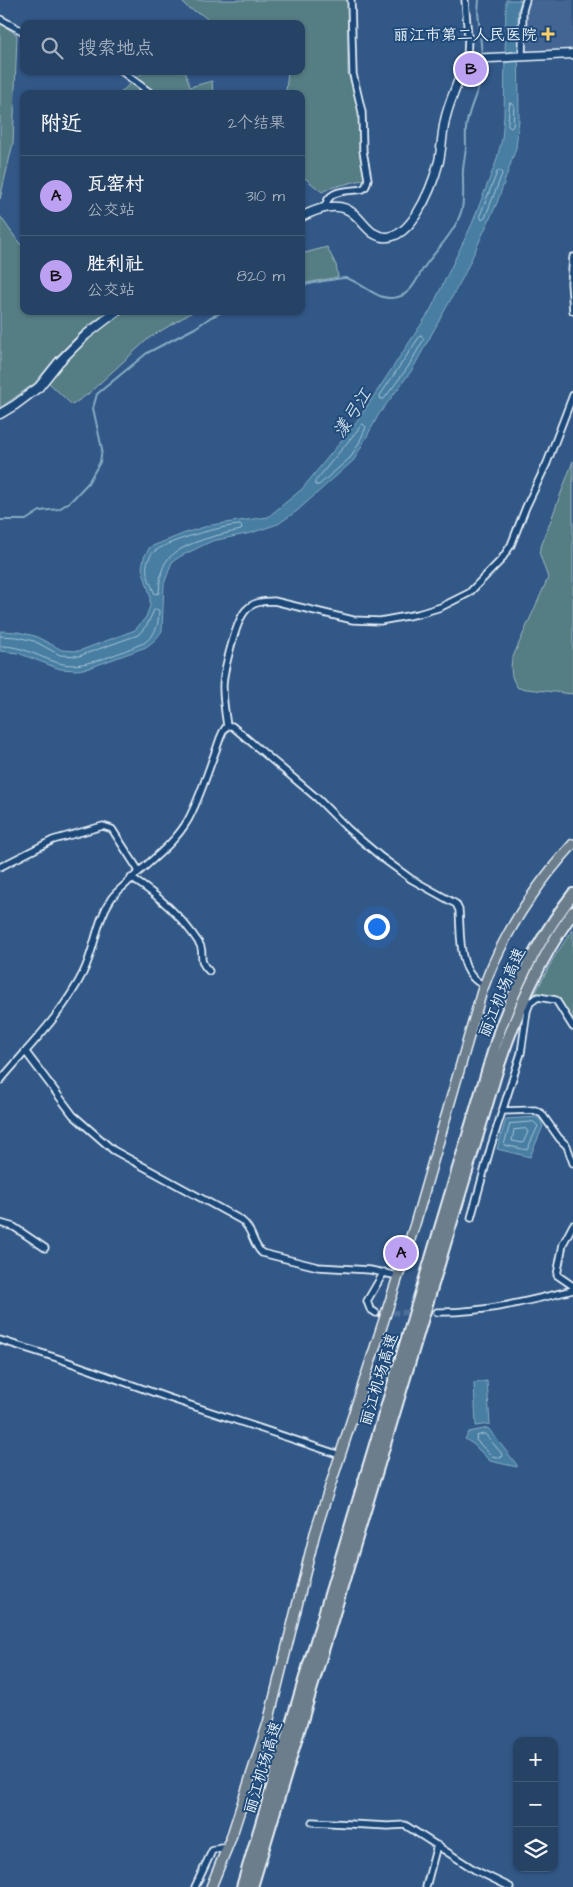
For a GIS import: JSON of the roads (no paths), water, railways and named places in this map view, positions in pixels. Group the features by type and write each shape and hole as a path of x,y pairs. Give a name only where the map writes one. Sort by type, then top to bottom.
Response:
{"highway":[{"path":"211,1887 227,1848 273,1707 310,1550 435,1160 472,1022 484,985 495,959 529,900 551,869 573,844"},
{"name":"丽江机场高速","path":"242,1887 499,1032 532,955 573,894"},
{"name":"丽江机场高速","path":"252,1887 495,1079 516,1018 537,970 550,946 573,912"}],"main road":[{"path":"305,216 325,208 337,207 349,210 372,232 382,236 396,235 408,227 423,204 434,176 446,117 467,59 573,54"},
{"path":"0,414 38,387 59,362 86,335 112,315"}],"street":[{"path":"325,208 326,201 334,192 363,189 368,179 363,151 362,112 353,74 351,0"},
{"path":"466,0 467,59"},
{"path":"521,57 523,10 526,0"},
{"path":"0,19 20,30"},
{"path":"126,75 147,90"},
{"path":"573,257 571,283 573,311"},
{"path":"0,1082 67,1002 86,966 96,932 112,897 173,842 188,820 227,726 223,686 228,659 241,617 246,609 254,604 274,601 353,620 380,621 418,614 441,607 469,593 501,560 511,545 526,507 547,463 573,395"},
{"path":"227,726 232,726 317,798 348,829 381,857 411,880 456,904 459,910 464,963 471,976 484,985"},
{"path":"0,867 53,840 97,826 107,826 112,829 139,871"},
{"path":"131,878 170,908 201,945 202,962 209,971"},
{"path":"471,1218 521,1053 527,1011 530,1003 540,996 556,1000 573,1027"},
{"path":"25,1051 73,1115 113,1150 241,1220 250,1229 257,1247 262,1253 318,1268 384,1272 398,1276"},
{"path":"502,1111 535,1110 542,1114 558,1138 567,1146 573,1163"},
{"path":"0,1223 14,1227 45,1248"},
{"path":"573,1225 563,1244 557,1275 573,1286"},
{"path":"376,1313 370,1308 367,1301 384,1272"},
{"path":"438,1312 474,1311 573,1290"},
{"path":"0,1340 340,1455"},
{"path":"312,1822 388,1826 405,1825 475,1870 510,1887"},
{"path":"426,1887 437,1845"},
{"path":"195,1887 212,1851 217,1848 227,1848"}],"water":[{"path":"506,0 521,0 518,11 519,119 516,148 497,203 463,277 412,370 379,414 354,460 297,511 278,524 251,533 212,541 172,562 164,584 162,631 146,647 89,668 77,670 60,669 18,653 0,651 0,631 18,632 35,636 62,650 79,651 135,630 146,617 150,606 150,595 142,568 144,557 150,547 211,525 268,517 302,489 356,423 430,311 472,224 496,162 502,139 504,116"},
{"path":"536,1117 540,1119 543,1126 530,1157 497,1149 506,1119"},
{"path":"487,1381 490,1424 476,1426 474,1383"},
{"path":"488,1428 517,1467 490,1461 473,1444 465,1439 469,1432"}],"waterway":[{"path":"479,0 478,12 482,55"},
{"path":"305,285 346,278 353,280 378,295 391,298 403,295 411,288 456,225 462,209 466,125 480,83 483,59"},
{"path":"0,520 26,520 40,511 59,509 71,501 88,483 100,462 102,449 93,408 97,394 147,353 216,315"}],"tunnel":[{"path":"376,1313 437,1312"}],"place":[{"name":"丽江市第二人民医院","path":"548,34"},
{"name":"胜利社","path":"471,69"},
{"name":"瓦窑村","path":"401,1253"}],"water label":[{"name":"漾弓江","path":"352,413"}]}
